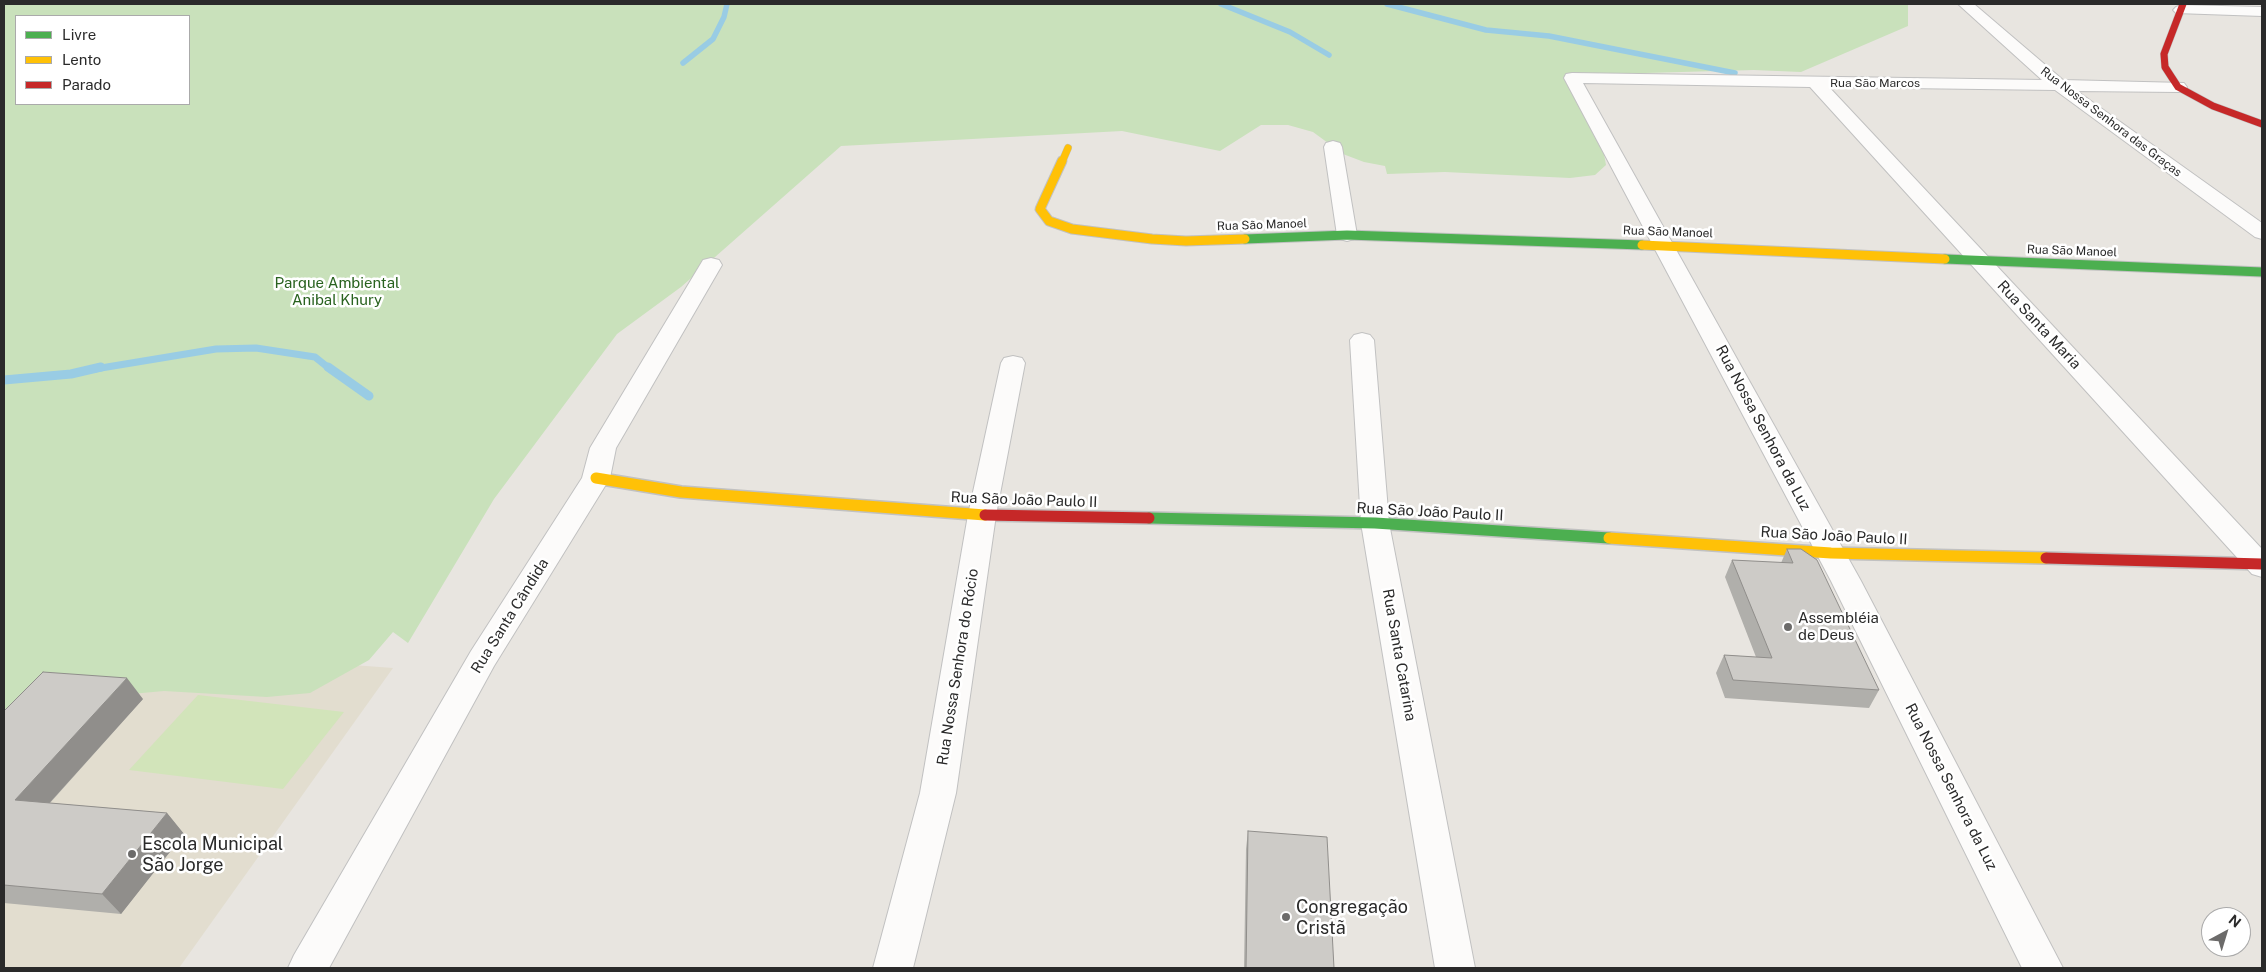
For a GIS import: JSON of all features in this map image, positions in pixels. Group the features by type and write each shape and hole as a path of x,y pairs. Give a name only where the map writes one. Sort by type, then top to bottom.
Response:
{"street":[{"name":"Rua Nossa Senhora das Graças","path":"1965,4 2056,84 2262,233"},
{"path":"2262,12 2182,7 2164,54 2165,67 2178,87 2213,106 2262,124"},
{"name":"Rua São Marcos","path":"1572,78 2178,87"},
{"name":"Rua Nossa Senhora da Luz","path":"1572,78 1831,553 2043,968"},
{"name":"Rua Santa Maria","path":"1816,82 2261,565"},
{"path":"1333,147 1347,235"},
{"name":"Rua São Manoel","path":"1068,148 1040,209 1049,221 1072,229 1186,241 1347,235 1665,246 2262,272"},
{"name":"Rua Santa Cândida","path":"308,968 482,659 596,478 603,448 711,265"},
{"name":"Rua Santa Catarina","path":"1362,340 1375,523 1455,968"},
{"name":"Rua Nossa Senhora do Rócio","path":"893,968 938,793 982,515 1013,363"},
{"name":"Rua São João Paulo II","path":"596,478 681,492 982,515 1375,523 1831,553 2261,565"}],"shaded area":[{"name":"Escola Municipal São Jorge","path":"95,646 393,668 179,968 4,968 4,727"}],"green space":[{"name":"Parque Ambiental Anibal Khury","path":"4,4 1908,4 1908,26 1801,72 1754,70 1609,74 1577,83 1574,92 1577,102 1604,154 1606,165 1595,175 1570,178 1445,172 1387,174 1385,166 1364,162 1343,154 1313,132 1288,125 1261,125 1220,151 1122,131 841,146 681,287 617,334 494,499 408,643 393,632 369,660 310,693 267,697 164,691 109,696 4,754"},
{"path":"198,695 344,712 283,789 129,770"}],"building":[{"name":"Assembléia de Deus","path":"1787,549 1801,549 1817,560 1879,690 1733,680 1724,655 1772,658 1732,560 1793,563"},
{"path":"43,672 127,678 15,800 167,813 102,894 4,885 4,711"},
{"name":"Congregação Cristã","path":"1248,831 1327,837 1334,968 1246,968"}],"waterway":[{"path":"683,63 713,39 724,17 727,4"},
{"path":"1221,4 1290,32 1329,55"},
{"path":"1387,4 1486,30 1549,36 1735,73"},
{"path":"95,369 216,349 256,348 315,357 330,369"},
{"path":"4,380 71,374 101,367"},
{"path":"328,367 369,396"}],"traffic: fast":[{"path":"1245,239 1347,235 1642,245"},
{"path":"1945,259 2262,272"},
{"path":"1149,518 1375,523 1609,538"}],"traffic: slow":[{"path":"1068,148 1040,209 1049,221 1072,229 1152,239 1186,241 1245,239"},
{"path":"1642,245 1945,259"},
{"path":"596,478 681,492 985,515"},
{"path":"1609,538 1831,553 2046,558"}],"traffic: jam":[{"path":"2183,4 2164,54 2165,67 2178,87 2213,106 2262,124"},
{"path":"985,515 1149,518"},
{"path":"2046,558 2262,564"}],"place":[{"name":"Assembléia de Deus","path":"1788,627"},
{"name":"Escola Municipal São Jorge","path":"132,854"},
{"name":"Congregação Cristã","path":"1286,917"}]}
